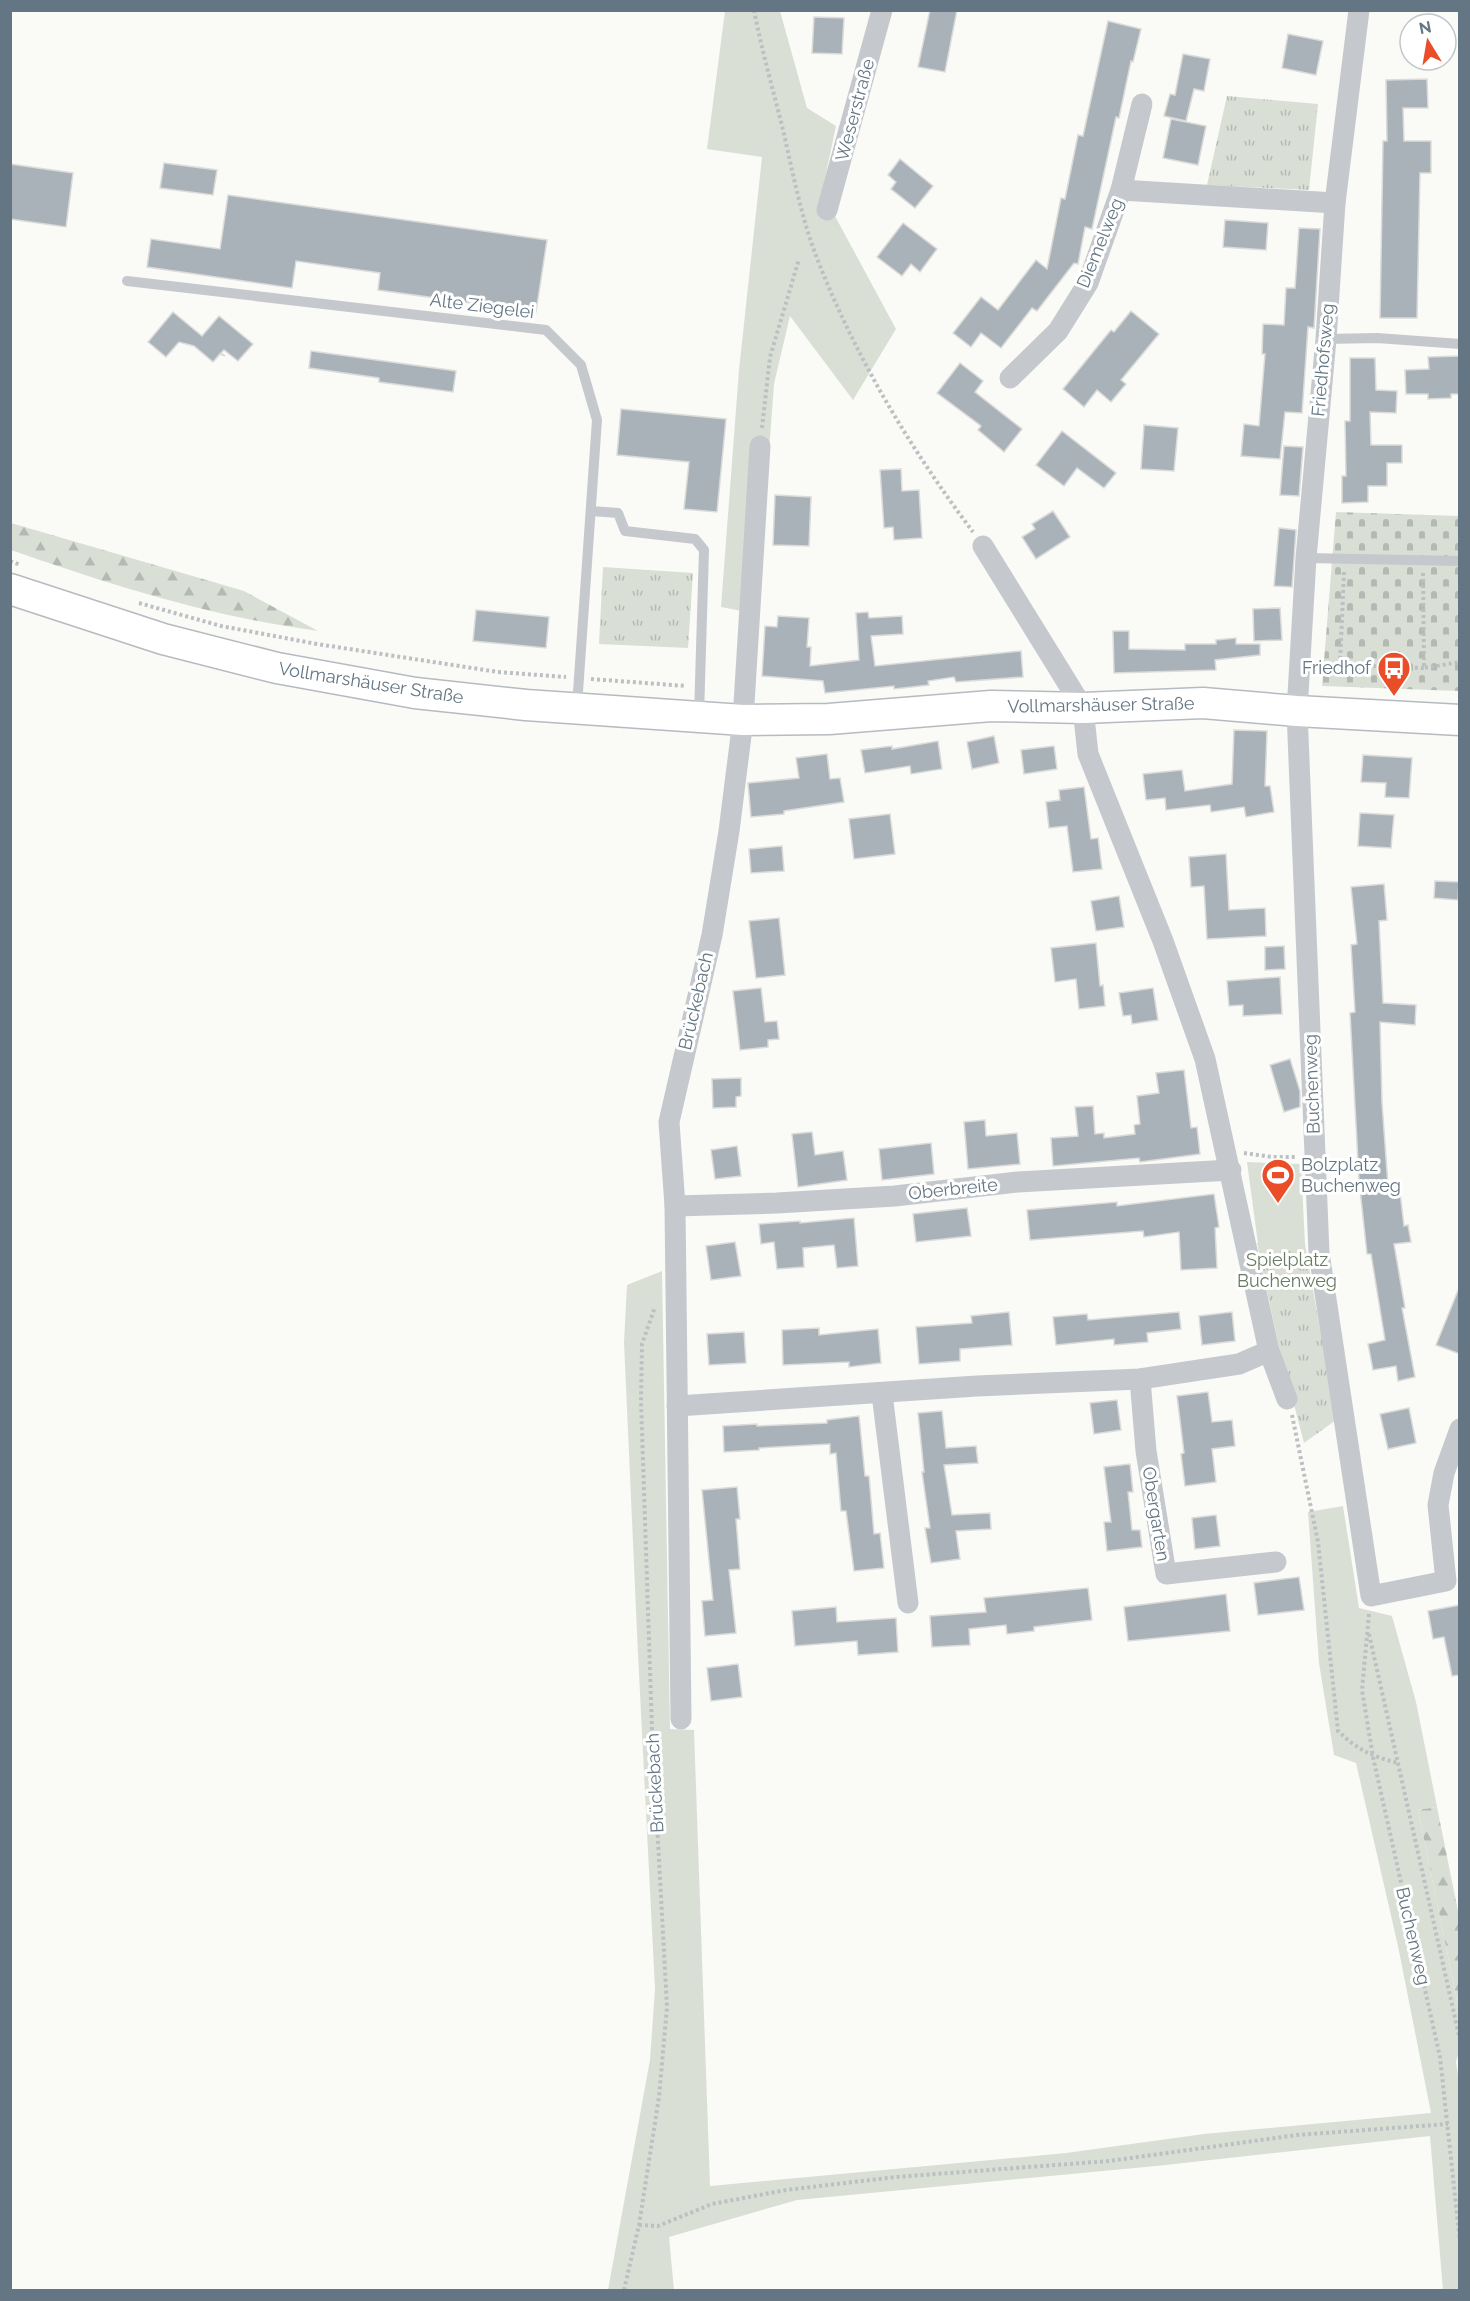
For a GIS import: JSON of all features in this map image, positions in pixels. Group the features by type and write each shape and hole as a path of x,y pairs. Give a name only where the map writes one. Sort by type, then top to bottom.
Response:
{"main road":[{"name":"Vollmarshäuser Straße","path":"17,577 163,639 277,668 415,693 577,710 700,706 743,720 829,719 991,706 1083,708 1203,703 1460,720"}],"street":[{"name":"Weserstraße","path":"827,210 882,10"},
{"name":"Friedhofsweg","path":"1297,711 1306,558 1326,339 1335,203 1359,10"},
{"name":"Diemelweg","path":"1010,378 1058,330 1088,283 1122,190 1142,104"},
{"name":"Diemelweg","path":"1122,190 1335,203"},
{"path":"743,720 760,446"},
{"path":"983,546 1083,708 1088,754 1163,941 1205,1059 1269,1351 1287,1399"},
{"name":"Buchenweg","path":"1297,711 1319,1253 1371,1596 1453,1580"},
{"name":"Brückebach","path":"681,1719 675,1206 669,1122 712,935 729,831 743,720"},
{"name":"Oberbreite","path":"675,1206 789,1203 895,1196 1229,1161"},
{"path":"677,1407 977,1386 1140,1379 1239,1364 1269,1351"},
{"name":"Obergarten","path":"1140,1379 1146,1451 1166,1574 1276,1562"},
{"path":"882,1394 908,1604"},
{"path":"1453,1580 1438,1505 1444,1473 1460,1430"}],"lane":[{"name":"Alte Ziegelei","path":"127,281 546,330 581,365 597,420 577,710"},
{"path":"1326,339 1377,338 1460,344"},
{"path":"591,511 618,513 625,531 695,539 704,550 700,706"},
{"path":"1306,558 1460,561"}],"path":[{"path":"754,10 802,211 832,296 867,368 948,498 983,546"},
{"path":"760,446 770,357 799,260"},
{"path":"1344,559 1340,665 1424,668 1460,662"},
{"path":"1423,560 1424,668"},
{"path":"10,561 17,577"},
{"path":"133,602 221,626 316,644 498,672 686,686 700,706"},
{"path":"1229,1161 1272,1157 1315,1157"},
{"name":"Brückebach","path":"624,2290 639,2225 659,2097 667,2007 652,1730 641,1401 642,1344 657,1300 675,1283"},
{"path":"1287,1399 1297,1429 1318,1542 1338,1731 1355,1747 1373,1757 1398,1763 1460,2040"},
{"name":"Buchenweg","path":"1398,1763 1368,1631 1362,1690 1373,1757 1440,2057 1460,2242"},
{"path":"639,2225 658,2226 712,2204 786,2190 896,2177 1109,2161 1297,2135 1448,2124"}],"green space":[{"path":"725,11 780,11 807,108 836,126 822,192 896,329 853,400 790,316 774,384 757,614 721,607 739,370 762,157 707,149"},
{"path":"1227,96 1318,104 1309,190 1207,185"},
{"path":"1336,512 1459,516 1459,691 1322,686"},
{"path":"11,523 244,591 318,631 239,617 162,598 11,550"},
{"path":"603,567 693,573 688,648 599,644"},
{"name":"Bolzplatz Buchenweg","path":"1247,1162 1301,1164 1305,1244 1258,1244"},
{"name":"Spielplatz Buchenweg","path":"1257,1243 1305,1244 1336,1420 1304,1443 1278,1343"},
{"path":"662,1271 670,1729 694,1730 710,2186 1066,2153 1204,2134 1431,2113 1398,1946 1356,1763 1334,1755 1319,1663 1308,1512 1343,1506 1359,1608 1392,1616 1416,1702 1437,1807 1418,1810 1459,2010 1459,2052 1456,2062 1460,2087 1459,2290 1443,2290 1430,2136 1156,2166 797,2200 669,2237 674,2290 608,2290 650,2060 655,1989 624,1342 627,1285"},
{"path":"1437,1807 1459,1916 1459,2010 1418,1810"}],"building":[{"path":"930,10 957,10 945,72 918,67"},
{"path":"814,17 844,18 842,54 812,53"},
{"path":"1108,21 1141,29 1133,62 1131,61 1119,118 1116,117 1092,229 1085,227 1078,264 1074,263 1037,311 1032,308 1001,348 981,333 971,347 953,333 981,297 998,310 1036,260 1047,269 1061,198 1065,199 1078,135 1083,136"},
{"path":"1288,34 1323,41 1316,75 1282,68"},
{"path":"1183,54 1210,59 1204,91 1194,89 1186,121 1164,116 1170,94 1175,95"},
{"path":"1427,79 1428,108 1403,108 1404,141 1431,141 1431,173 1420,173 1417,318 1380,318 1383,141 1387,141 1386,80"},
{"path":"1171,119 1206,126 1198,165 1163,158"},
{"path":"900,159 933,186 915,208 891,189 896,182 888,175"},
{"path":"164,163 217,170 213,195 160,188"},
{"path":"10,164 73,173 66,227 10,219"},
{"path":"228,195 547,240 536,312 378,290 380,273 296,261 292,288 147,267 151,239 220,249"},
{"path":"1225,220 1268,223 1266,250 1223,247"},
{"path":"903,223 937,249 920,272 911,264 902,276 877,257"},
{"path":"1299,228 1320,229 1314,328 1308,327 1302,413 1285,412 1280,459 1241,456 1244,424 1259,426 1265,354 1262,354 1263,324 1284,325 1286,288 1295,288"},
{"path":"1131,311 1159,334 1121,380 1126,384 1111,402 1097,390 1084,407 1063,389 1111,330 1114,332"},
{"path":"173,312 202,336 219,316 253,344 238,361 224,350 221,353 225,356 220,354 213,362 194,346 179,342 166,357 148,342"},
{"path":"311,351 456,371 453,392 379,382 379,378 309,368"},
{"path":"1459,356 1460,394 1451,394 1451,398 1428,399 1428,394 1406,394 1405,370 1429,369 1428,357"},
{"path":"1350,358 1375,358 1376,390 1397,391 1396,413 1370,412 1371,445 1402,445 1402,463 1387,463 1387,486 1368,486 1368,502 1342,503 1342,476 1346,476 1345,421 1350,421"},
{"path":"960,363 983,381 975,392 1022,429 1004,452 978,430 981,426 937,393"},
{"path":"621,409 726,419 717,512 684,509 689,462 617,455"},
{"path":"1144,425 1178,428 1174,471 1141,469"},
{"path":"1062,431 1116,473 1104,488 1077,468 1064,486 1036,465"},
{"path":"1284,446 1303,447 1299,496 1280,495"},
{"path":"901,469 902,491 919,490 922,538 894,540 893,527 884,528 880,470"},
{"path":"775,495 811,497 809,546 773,545"},
{"path":"1053,511 1070,537 1036,559 1022,537 1035,529 1032,524"},
{"path":"1279,528 1296,530 1292,587 1274,586"},
{"path":"1280,608 1282,640 1254,641 1253,609"},
{"path":"476,610 549,617 546,648 473,641"},
{"path":"868,612 869,618 902,616 903,634 871,636 875,666 1021,651 1023,677 956,682 954,677 928,681 929,685 825,693 823,681 762,676 765,626 777,627 778,616 809,618 807,647 811,647 810,666 859,660 856,613"},
{"path":"1113,631 1129,631 1129,649 1185,650 1185,644 1216,644 1216,640 1236,638 1236,644 1260,644 1260,655 1215,660 1216,670 1114,673"},
{"path":"1234,730 1267,731 1265,786 1270,786 1274,812 1246,817 1244,807 1211,812 1210,805 1166,810 1165,798 1146,800 1143,774 1182,770 1185,791 1232,784"},
{"path":"994,736 999,763 972,769 967,742"},
{"path":"938,741 942,769 911,774 910,766 865,773 861,750 892,746 892,749"},
{"path":"1054,746 1057,769 1024,774 1021,750"},
{"path":"827,754 830,779 840,778 844,802 784,811 784,814 751,817 748,783 799,778 796,758"},
{"path":"1363,755 1412,758 1409,798 1385,797 1386,783 1361,782"},
{"path":"1084,787 1091,839 1098,838 1102,869 1073,872 1067,826 1049,828 1046,802 1060,800 1059,790"},
{"path":"1360,813 1394,815 1391,848 1358,846"},
{"path":"890,814 895,854 854,859 849,819"},
{"path":"782,846 784,871 751,873 749,849"},
{"path":"1226,854 1229,910 1265,908 1266,936 1207,939 1204,886 1191,887 1189,857"},
{"path":"1435,881 1459,882 1458,900 1434,898"},
{"path":"1384,884 1387,920 1379,921 1383,1003 1416,1005 1415,1025 1380,1022 1382,1103 1388,1185 1399,1184 1404,1226 1408,1225 1411,1242 1394,1244 1405,1308 1402,1308 1415,1377 1398,1381 1396,1366 1373,1370 1368,1344 1385,1340 1371,1254 1367,1254 1359,1180 1350,1013 1355,1012 1351,945 1357,944 1351,887"},
{"path":"1119,896 1124,927 1096,931 1091,901"},
{"path":"779,918 785,975 756,978 749,921"},
{"path":"1096,943 1100,986 1103,985 1105,1006 1079,1009 1076,979 1055,982 1051,948"},
{"path":"1284,946 1285,969 1265,970 1265,947"},
{"path":"1280,977 1282,1014 1243,1016 1243,1005 1229,1006 1227,981"},
{"path":"761,988 765,1022 777,1021 779,1039 768,1040 768,1047 740,1050 733,991"},
{"path":"1153,988 1158,1020 1132,1024 1131,1015 1123,1016 1119,993"},
{"path":"1290,1059 1300,1091 1300,1107 1284,1112 1270,1065"},
{"path":"1184,1070 1191,1128 1197,1127 1200,1154 1140,1162 1139,1158 1053,1166 1051,1138 1078,1136 1075,1107 1093,1106 1095,1134 1104,1133 1104,1138 1135,1134 1134,1125 1140,1124 1137,1096 1159,1093 1156,1073"},
{"path":"741,1078 741,1096 736,1097 736,1107 713,1108 712,1079"},
{"path":"985,1120 986,1136 1017,1133 1020,1164 968,1169 964,1122"},
{"path":"812,1132 815,1155 843,1151 847,1180 798,1187 792,1134"},
{"path":"931,1143 934,1174 882,1180 879,1149"},
{"path":"737,1146 741,1176 715,1179 711,1150"},
{"path":"1214,1194 1219,1227 1215,1228 1217,1268 1181,1270 1179,1232 1144,1237 1143,1231 1030,1240 1027,1210 1117,1202 1117,1206"},
{"path":"967,1208 971,1236 916,1242 913,1214"},
{"path":"854,1218 858,1266 837,1268 834,1245 803,1248 804,1267 777,1269 774,1242 761,1244 759,1224"},
{"path":"735,1242 741,1276 711,1280 706,1246"},
{"path":"1460,1288 1460,1354 1436,1345"},
{"path":"1009,1312 1012,1345 960,1349 960,1361 919,1364 916,1327 972,1323 971,1316"},
{"path":"1179,1312 1181,1329 1147,1333 1148,1342 1114,1345 1114,1339 1056,1345 1053,1317 1087,1314 1088,1320"},
{"path":"1232,1312 1235,1341 1202,1345 1199,1316"},
{"path":"819,1328 819,1335 878,1329 881,1363 849,1367 849,1362 783,1365 782,1330"},
{"path":"744,1332 746,1363 709,1365 707,1334"},
{"path":"1208,1392 1212,1422 1232,1420 1235,1446 1212,1449 1216,1482 1185,1486 1181,1454 1184,1453 1177,1396"},
{"path":"1117,1400 1121,1430 1094,1434 1090,1403"},
{"path":"1409,1408 1416,1443 1388,1449 1380,1414"},
{"path":"942,1411 946,1448 976,1446 978,1463 944,1465 952,1515 990,1513 991,1529 956,1531 960,1559 931,1563 925,1528 930,1528 922,1472 924,1472 918,1413"},
{"path":"859,1416 865,1476 869,1476 874,1534 880,1533 884,1568 854,1571 846,1511 841,1511 836,1453 830,1454 830,1444 724,1452 723,1426 827,1423 827,1420"},
{"path":"1130,1464 1133,1492 1128,1492 1132,1530 1140,1530 1142,1547 1107,1551 1104,1522 1111,1522 1104,1467"},
{"path":"737,1487 740,1519 736,1519 740,1569 729,1570 736,1633 705,1636 702,1601 713,1600 702,1490"},
{"path":"1216,1515 1220,1546 1195,1549 1192,1518"},
{"path":"1299,1577 1304,1610 1258,1615 1254,1583"},
{"path":"1088,1588 1092,1620 1034,1627 1034,1631 1007,1634 1006,1625 969,1629 970,1645 932,1647 930,1616 986,1612 984,1598"},
{"path":"1226,1594 1230,1631 1128,1641 1124,1607"},
{"path":"1460,1605 1460,1675 1452,1676 1444,1637 1433,1639 1428,1611"},
{"path":"836,1607 837,1622 896,1618 898,1652 858,1655 857,1641 795,1646 792,1611"},
{"path":"738,1664 742,1697 711,1701 707,1668"}],"place":[{"name":"Friedhof","path":"1394,697"},
{"name":"Bolzplatz Buchenweg","path":"1278,1204"}]}
